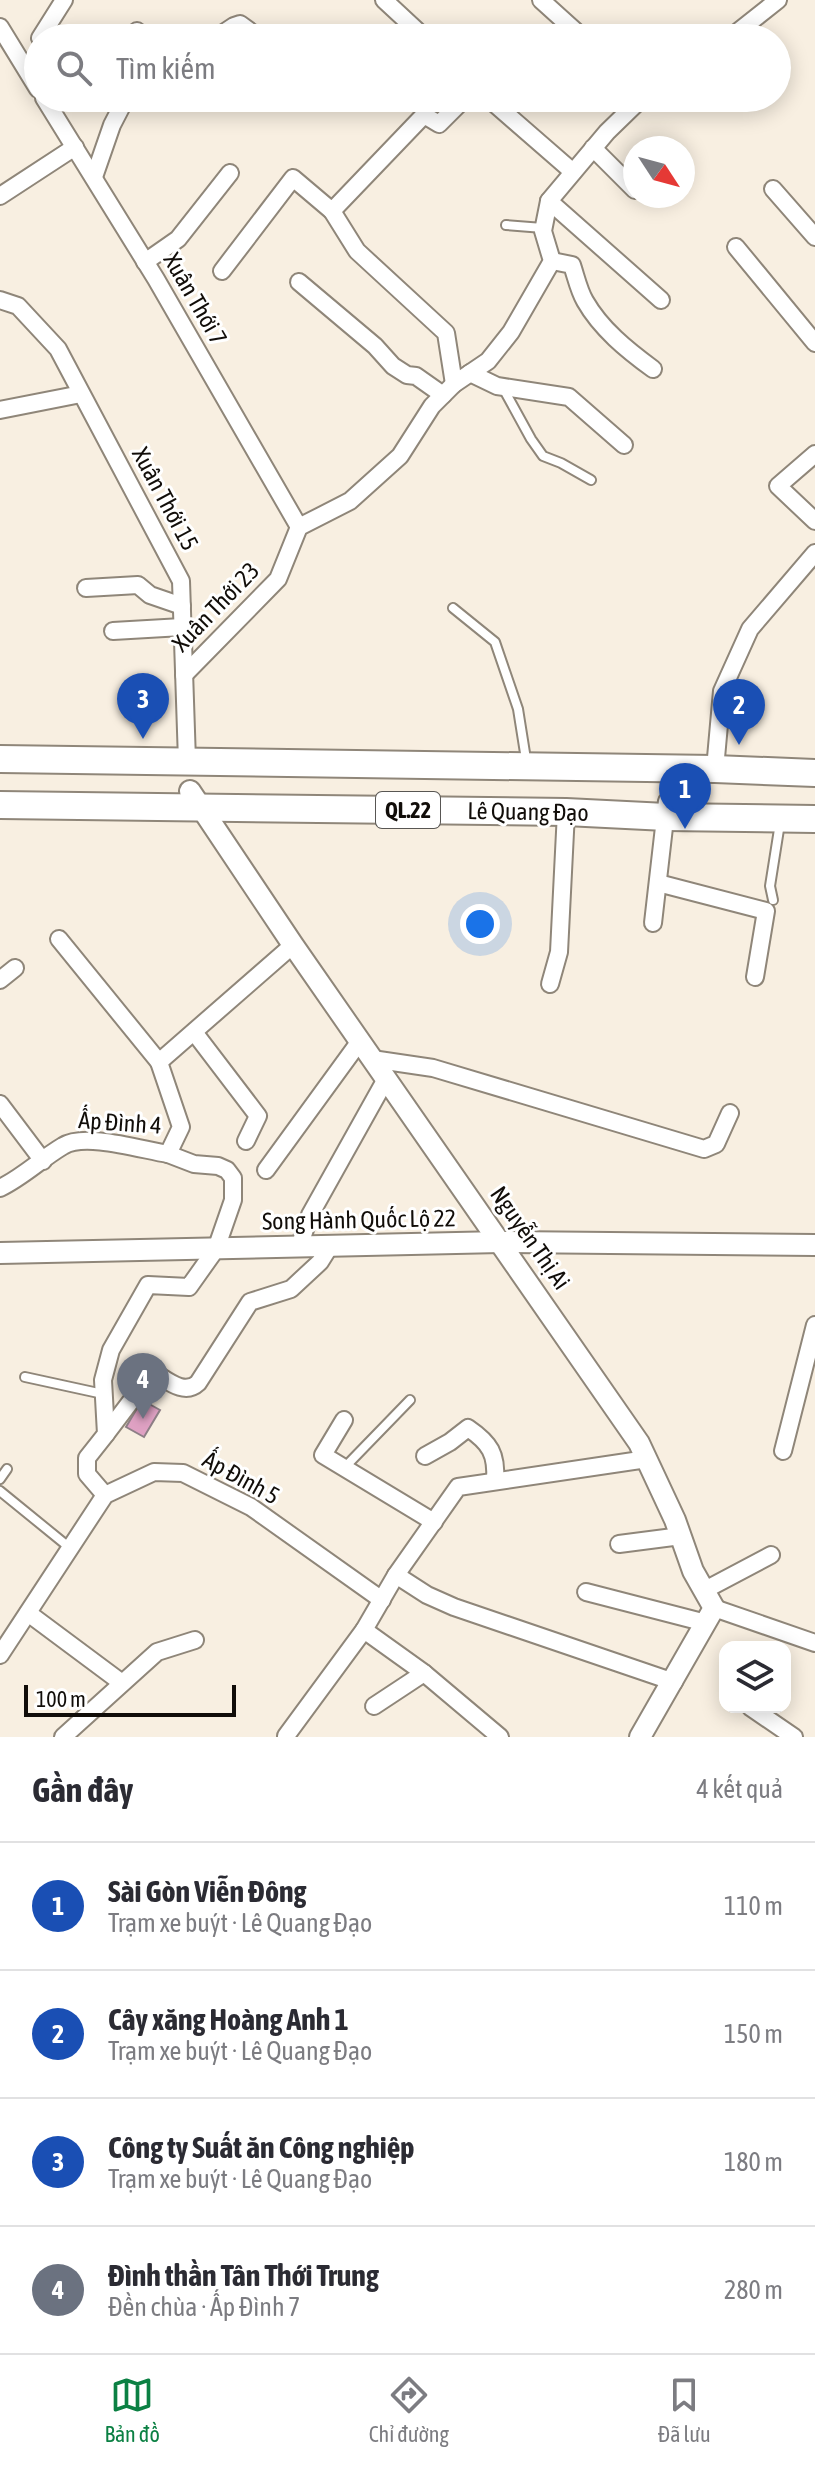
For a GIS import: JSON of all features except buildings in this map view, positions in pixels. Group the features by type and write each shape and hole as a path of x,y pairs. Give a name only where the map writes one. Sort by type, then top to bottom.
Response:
{"highway":[{"name":"Lê Quang Đạo","path":"0,746 187,755 715,762 815,759"},
{"name":"Lê Quang Đạo","path":"0,759 525,753 715,762 815,773"},
{"name":"Lê Quang Đạo","path":"0,788 195,799 566,812 815,803"},
{"name":"Lê Quang Đạo","path":"0,805 195,799 667,809 815,819"}],"street":[{"path":"49,24 64,0"},
{"path":"384,0 410,24"},
{"path":"541,0 568,24"},
{"path":"748,24 778,0"},
{"path":"0,27 23,65"},
{"name":"Xuân Thới 7","path":"53,112 145,262 299,527"},
{"path":"94,177 119,112"},
{"path":"332,211 424,115 439,124 451,112"},
{"path":"504,112 573,172"},
{"path":"299,527 350,501 400,456 432,406 448,390 488,361 511,332 552,261 544,228 549,201 628,112"},
{"path":"0,196 75,147"},
{"path":"593,148 623,178"},
{"path":"145,262 178,239 230,173"},
{"path":"222,271 293,178 332,211 357,251 446,333 448,390"},
{"path":"773,189 815,237"},
{"path":"549,201 661,300"},
{"path":"736,247 815,343"},
{"path":"552,261 572,265 584,299 599,320 627,349 653,369"},
{"path":"299,282 375,346 393,366 407,375 448,390"},
{"name":"Xuân Thới 15","path":"0,300 18,306 58,349 181,581 187,755"},
{"path":"470,373 502,387 569,397 624,445"},
{"path":"0,410 81,394"},
{"path":"815,454 778,486 815,521"},
{"name":"Xuân Thới 23","path":"184,675 278,579 299,527"},
{"path":"715,762 722,691 750,629 815,553"},
{"path":"86,588 138,585 150,595 182,606"},
{"path":"113,631 182,627"},
{"name":"Nguyễn Thị Ai","path":"195,799 639,1443 681,1536 708,1608"},
{"path":"653,923 667,809"},
{"path":"550,984 559,952 566,812"},
{"path":"658,883 766,911 755,977"},
{"path":"59,939 159,1062 293,945"},
{"path":"0,980 15,968"},
{"path":"194,1032 258,1116 246,1141"},
{"path":"266,1170 360,1041"},
{"path":"372,1059 433,1068 704,1149 716,1144 730,1113"},
{"name":"Ấp Đình 4","path":"0,1188 14,1182 65,1144 86,1140 168,1154 181,1127 159,1062"},
{"path":"299,1247 310,1215 386,1079"},
{"path":"0,1104 43,1161"},
{"path":"106,1434 103,1380 111,1350 148,1285 189,1287 216,1249 233,1200 233,1178 227,1170 194,1164 168,1154"},
{"name":"Song Hành Quốc Lộ 22","path":"0,1253 501,1242 815,1245"},
{"path":"0,1655 105,1495 87,1474 87,1458 153,1372 185,1389 192,1389 250,1302 291,1289 320,1262 330,1246"},
{"path":"783,1451 808,1386 815,1325"},
{"path":"344,1420 323,1455 434,1522"},
{"path":"425,1456 468,1428 485,1440 497,1462 495,1481"},
{"path":"286,1736 364,1630 396,1575 458,1487 647,1459"},
{"name":"Ấp Đình 5","path":"105,1495 154,1472 183,1473 251,1507 382,1600"},
{"path":"619,1544 681,1536"},
{"path":"640,1737 674,1682 708,1608 771,1555"},
{"path":"396,1575 427,1595 454,1607 674,1682"},
{"path":"586,1592 708,1608 815,1643"},
{"path":"28,1613 122,1683"},
{"path":"364,1630 424,1673 500,1737"},
{"path":"63,1737 157,1652 195,1640"},
{"path":"374,1706 424,1673"},
{"path":"759,1713 794,1737"}],"lane":[{"path":"506,225 544,228"},
{"path":"502,387 543,456 591,480"},
{"path":"453,608 495,642 518,709 525,753"},
{"path":"773,900 770,886 781,818"},
{"path":"25,1377 104,1395"},
{"path":"344,1467 410,1400"},
{"path":"0,1479 7,1469"},
{"path":"0,1491 70,1548"}],"place":[{"name":"Công ty Suất ăn Công nghiệp","path":"143,739"},
{"name":"Cây xăng Hoàng Anh 1","path":"739,745"},
{"name":"Sài Gòn Viễn Đông","path":"685,829"},
{"name":"Đình thần Tân Thới Trung","path":"143,1419"}]}
